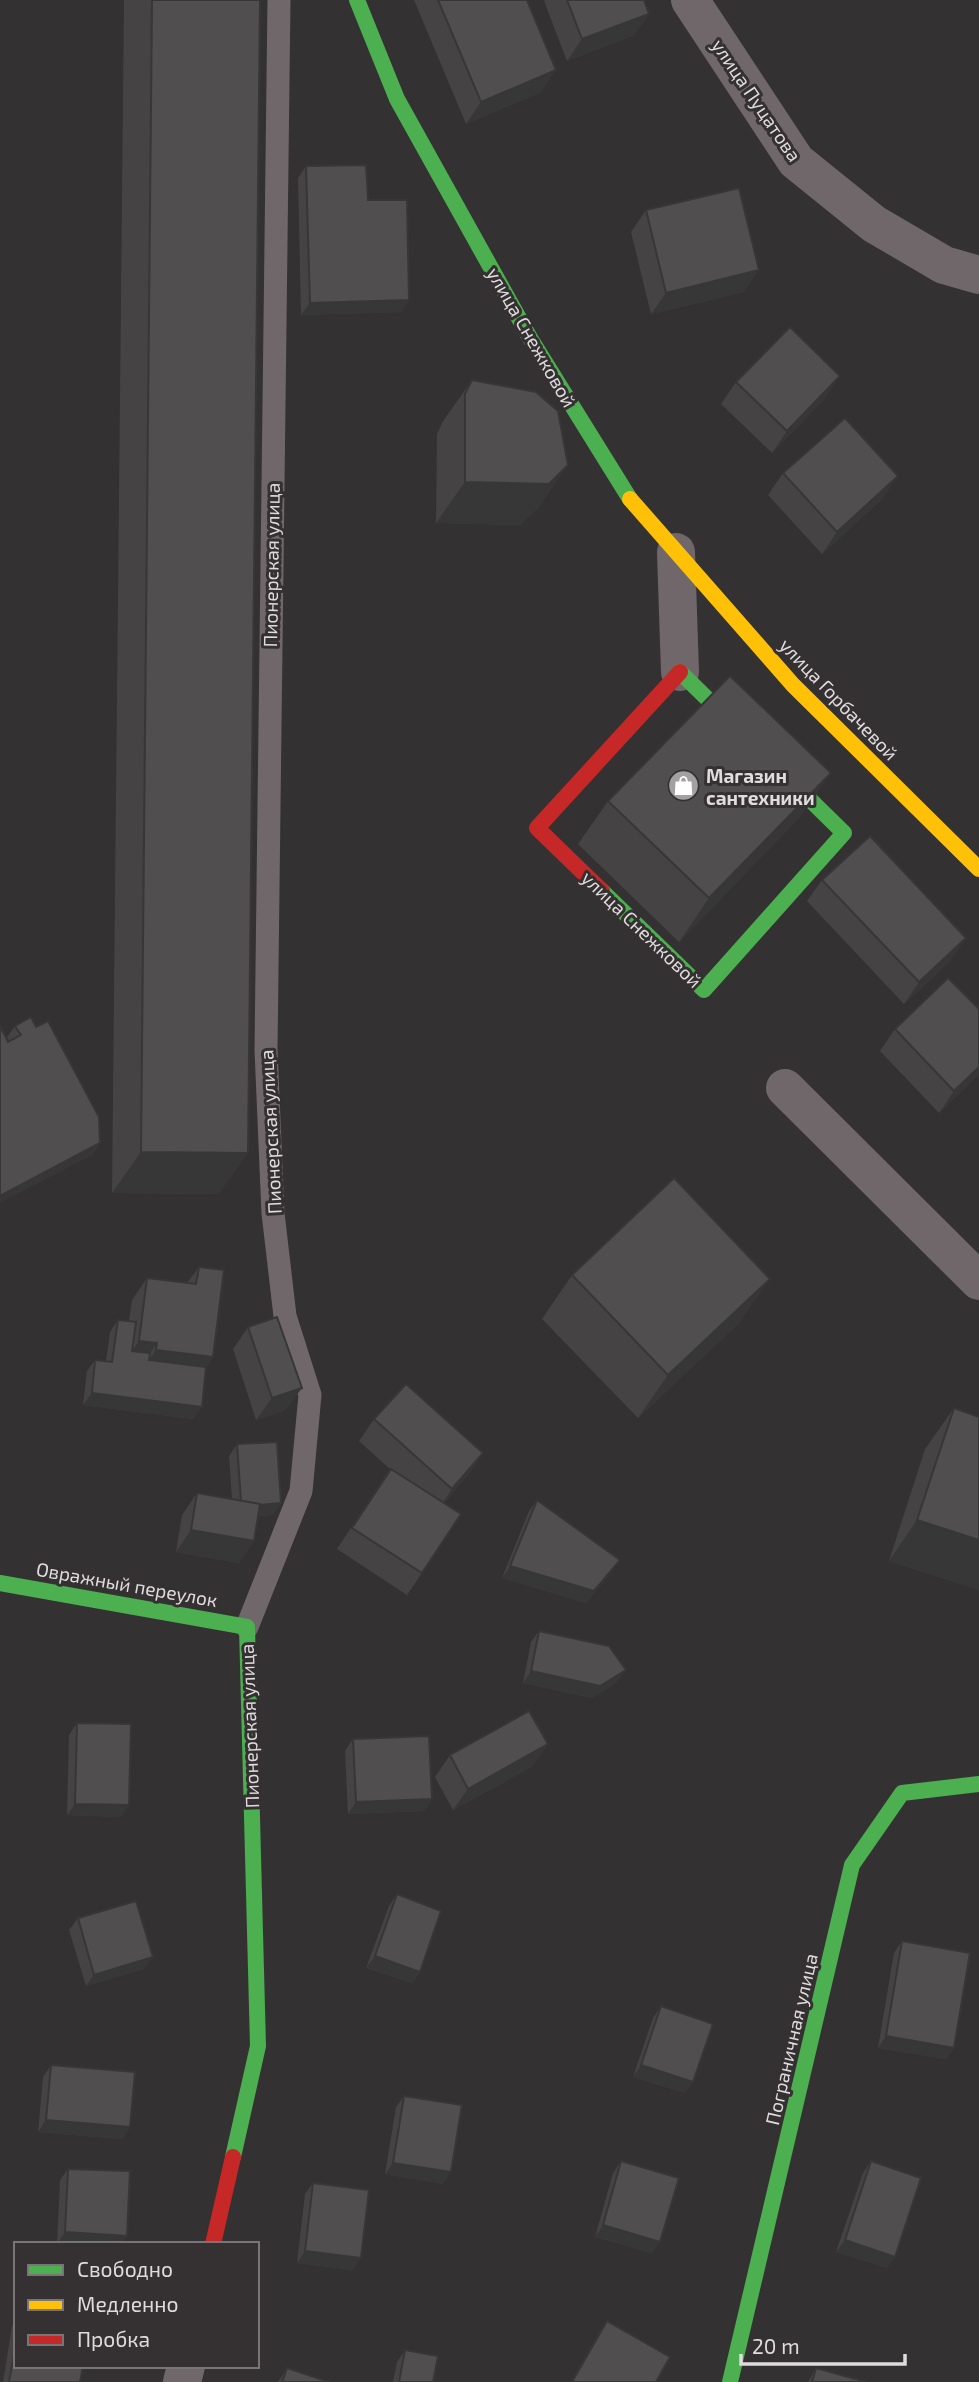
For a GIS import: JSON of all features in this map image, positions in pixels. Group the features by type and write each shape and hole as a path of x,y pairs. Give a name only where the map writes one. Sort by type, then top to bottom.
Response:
{"street":[{"name":"улица Снежковой","path":"357,0 397,99 530,338 634,505 676,552"},
{"name":"улица Пуцатова","path":"690,0 796,161 874,224 944,265 979,275"},
{"path":"676,552 680,672"},
{"name":"улица Горбачевой","path":"676,552 793,685 979,869"},
{"name":"улица Снежковой","path":"680,672 844,833 704,990 537,828 680,672"},
{"path":"785,1088 979,1281"},
{"name":"Овражный переулок","path":"0,1583 247,1627"},
{"name":"Пионерская улица","path":"213,2242 258,2046 247,1627"},
{"name":"Пограничная улица","path":"730,2382 852,1865 902,1793 979,1784"}],"lane":[{"name":"Пионерская улица","path":"247,1627 301,1491 310,1395 285,1316 273,1213 266,1050 279,0"}],"building":[{"path":"152,0 260,0 248,1153 141,1152"},
{"path":"438,0 527,0 556,70 481,102"},
{"path":"567,0 644,0 649,14 582,39"},
{"path":"366,165 368,200 407,200 409,300 310,303 306,166"},
{"path":"739,188 759,270 666,293 646,210"},
{"path":"790,327 840,376 787,431 736,382"},
{"path":"472,380 536,392 558,411 568,465 549,484 465,482 465,394"},
{"path":"845,418 898,476 837,532 783,473"},
{"path":"730,676 831,773 709,898 608,801"},
{"path":"870,836 966,938 919,982 822,880"},
{"path":"948,978 979,1007 979,1067 954,1091 895,1029"},
{"path":"31,1017 36,1027 48,1021 99,1117 100,1143 0,1196 0,1026 8,1042 21,1035 15,1026"},
{"path":"674,1178 770,1279 668,1375 572,1275"},
{"path":"199,1267 224,1270 213,1357 156,1350 157,1343 139,1341 147,1278 196,1284"},
{"path":"277,1317 302,1388 272,1398 248,1327"},
{"path":"118,1320 136,1322 132,1351 150,1353 149,1360 206,1367 202,1407 92,1393 95,1360 112,1362"},
{"path":"406,1384 483,1453 452,1489 374,1419"},
{"path":"954,1408 979,1417 979,1540 917,1520"},
{"path":"277,1442 281,1503 260,1505 241,1501 237,1444"},
{"path":"391,1469 461,1514 422,1573 352,1528"},
{"path":"197,1493 260,1504 254,1541 191,1530"},
{"path":"537,1500 620,1560 594,1591 510,1566"},
{"path":"539,1631 609,1646 626,1670 600,1686 531,1671"},
{"path":"529,1711 548,1744 468,1789 450,1755"},
{"path":"77,1723 131,1724 129,1805 75,1804"},
{"path":"429,1736 432,1799 356,1802 353,1739"},
{"path":"397,1894 441,1911 420,1972 375,1956"},
{"path":"136,1901 153,1957 94,1975 78,1918"},
{"path":"902,1941 970,1953 954,2048 886,2036"},
{"path":"661,2006 713,2024 693,2082 641,2065"},
{"path":"51,2065 135,2072 130,2127 46,2120"},
{"path":"404,2096 462,2105 451,2172 393,2163"},
{"path":"621,2161 679,2178 660,2242 603,2225"},
{"path":"871,2161 921,2178 895,2257 845,2240"},
{"path":"68,2169 130,2171 127,2236 65,2232"},
{"path":"313,2183 369,2190 361,2258 305,2251"},
{"path":"607,2321 670,2357 656,2382 572,2382"},
{"path":"405,2350 438,2356 433,2382 399,2382"},
{"path":"14,2354 14,2368 83,2368 80,2382 9,2382"},
{"path":"287,2368 329,2382 282,2382"},
{"path":"816,2368 866,2382 812,2382"}],"traffic: fast":[{"path":"357,0 397,99 530,338 630,499"},
{"path":"602,891 704,990 844,833 680,672"},
{"path":"0,1583 247,1627 258,2046 233,2157"},
{"path":"730,2382 852,1865 902,1793 979,1784"}],"traffic: slow":[{"path":"630,499 793,685 979,869"}],"traffic: jam":[{"path":"602,891 537,828 680,672"},
{"path":"213,2242 233,2157"}],"place":[{"name":"Магазин сантехники","path":"683,786"}]}
